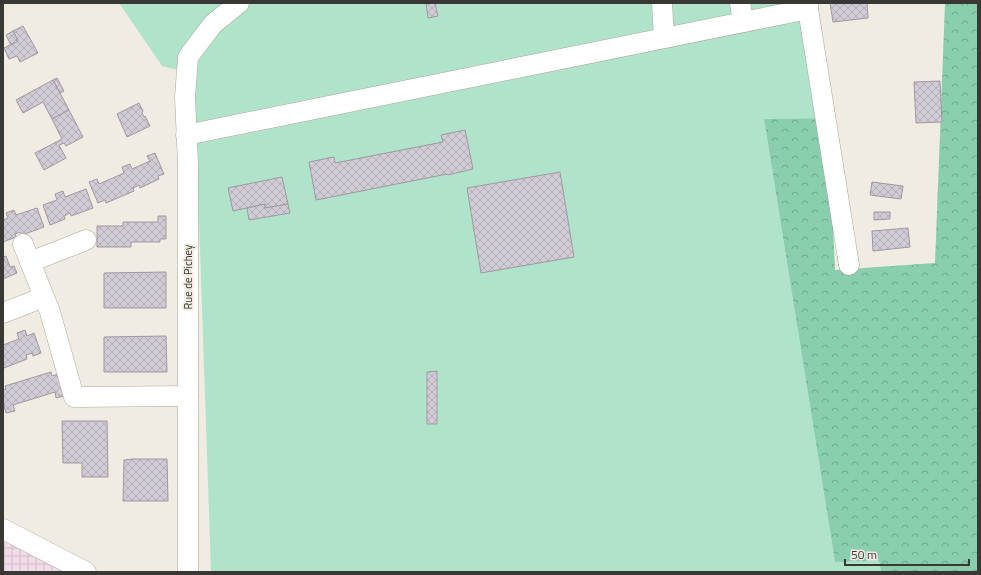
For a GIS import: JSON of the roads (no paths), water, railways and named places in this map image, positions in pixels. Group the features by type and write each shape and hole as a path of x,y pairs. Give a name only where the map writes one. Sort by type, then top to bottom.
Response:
{"street":[{"name":"Rue de Pichey","path":"188,572 188,164 185,97 188,57 213,24 239,3"},
{"path":"662,3 664,38"},
{"path":"740,3 743,22"},
{"path":"186,135 743,22 808,6 849,265"},
{"path":"86,240 26,253 50,312 74,397 188,396"},
{"path":"3,312 44,297"},
{"path":"3,529 86,572"}]}
